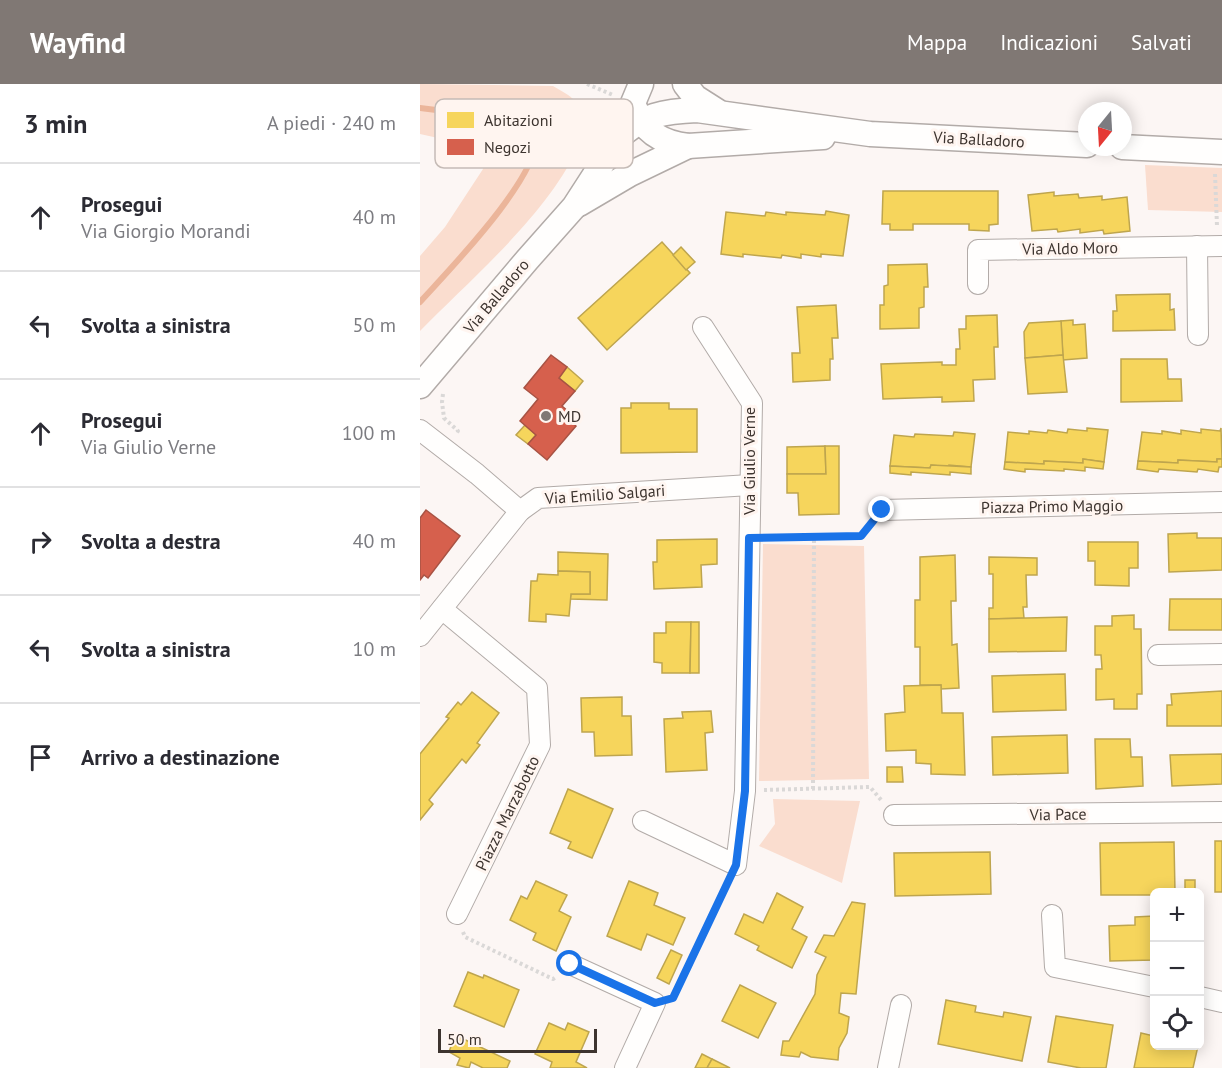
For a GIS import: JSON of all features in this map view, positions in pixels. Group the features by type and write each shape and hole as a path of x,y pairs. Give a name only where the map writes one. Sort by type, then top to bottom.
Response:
{"street":[{"name":"Via Balladoro","path":"685,84 695,98 719,112"},
{"name":"Via Balladoro","path":"638,102 653,115 678,110 719,112 870,134 1078,145"},
{"name":"Via Balladoro","path":"638,102 649,130 666,142 688,146 870,134"},
{"name":"Via Balladoro","path":"574,207 630,174 688,146"},
{"path":"1132,148 1218,152"},
{"name":"Via Balladoro","path":"420,386 574,207 599,168"},
{"path":"1197,246 1198,335"},
{"name":"Via Aldo Moro","path":"978,285 978,250 1220,246"},
{"name":"Via Giulio Verne","path":"703,327 752,403 745,791 736,865"},
{"path":"420,430 520,511 420,636"},
{"name":"Via Emilio Salgari","path":"520,511 538,498 750,485"},
{"name":"Piazza Primo Maggio","path":"882,510 1222,502"},
{"name":"Piazza Marzabotto","path":"442,609 537,688 540,745 457,914"},
{"path":"1158,655 1222,654"},
{"name":"Via Pace","path":"894,815 1222,812"},
{"path":"643,821 736,865"},
{"path":"1052,915 1055,967 1150,986"},
{"path":"570,964 655,1003 625,1068"},
{"path":"1204,998 1222,1002"},
{"path":"888,1068 901,1005"}],"path":[{"path":"586,84 629,99"},
{"path":"1218,152 1216,201 1220,246"},
{"path":"1216,201 1222,202"},
{"path":"444,393 442,402 444,418 458,431 445,449"},
{"path":"749,538 861,536 882,510"},
{"path":"813,789 814,537"},
{"path":"745,791 870,787 894,815"},
{"path":"655,1003 673,998 736,865"},
{"path":"457,914 465,937 553,979 570,964"}],"shaded area":[{"path":"420,84 553,86 573,99 435,99 435,137 420,134"},
{"path":"1145,165 1222,168 1222,212 1148,210"},
{"path":"568,168 550,194 509,243 420,331 420,256 445,227 483,169"},
{"path":"763,544 864,546 869,779 759,781"},
{"path":"773,799 860,801 842,883 759,846 775,824"}],"building: Abitazioni":[{"path":"883,191 998,191 998,224 989,225 989,231 969,230 969,224 913,224 913,230 890,230 890,224 882,224"},
{"path":"1054,192 1054,196 1078,194 1079,198 1102,196 1102,200 1127,197 1130,231 1104,234 1103,230 1080,233 1080,229 1058,232 1057,229 1032,231 1028,195"},
{"path":"826,211 849,215 843,256 821,254 821,257 801,254 801,258 782,255 781,258 721,254 726,212 765,216 766,212 786,215 786,212 825,215"},
{"path":"662,242 690,273 607,350 578,318"},
{"path":"681,247 695,262 686,270 673,255"},
{"path":"927,264 928,287 924,287 924,307 919,308 919,328 880,329 880,305 884,305 884,286 888,285 888,265"},
{"path":"1170,294 1170,310 1174,309 1175,330 1113,331 1113,311 1117,311 1116,295"},
{"path":"836,305 838,338 832,338 833,359 830,359 830,380 793,382 792,353 800,353 797,307"},
{"path":"997,315 998,347 994,347 995,379 973,380 974,401 942,402 942,397 883,399 881,364 942,362 942,365 956,365 956,349 960,349 959,329 966,329 966,316"},
{"path":"1073,320 1073,325 1085,324 1087,358 1063,360 1061,321"},
{"path":"1061,321 1063,355 1025,358 1024,332 1029,323"},
{"path":"1063,355 1067,392 1028,394 1025,358"},
{"path":"1121,359 1167,359 1168,379 1181,379 1182,401 1121,402"},
{"path":"567,367 583,381 575,391 559,378"},
{"path":"631,403 669,403 669,409 697,409 697,452 621,453 621,408 631,408"},
{"path":"525,425 536,435 528,444 516,435"},
{"path":"1087,428 1108,430 1104,462 1083,459 1083,463 1005,462 1008,432 1029,434 1029,431 1047,433 1048,430 1067,433 1068,429 1087,431"},
{"path":"1221,428 1222,459 1217,459 1217,462 1138,461 1142,432 1162,434 1162,431 1181,434 1181,430 1201,433 1201,429 1220,431"},
{"path":"954,432 975,434 971,467 890,466 894,435 953,436"},
{"path":"825,446 826,474 787,474 787,447"},
{"path":"825,446 839,446 839,514 799,515 798,493 787,493 787,474 826,474"},
{"path":"1083,459 1104,462 1103,469 1085,467 1085,471 1064,469 1064,471 1025,469 1025,472 1004,469 1005,462 1083,463"},
{"path":"1217,459 1222,459 1222,467 1219,467 1218,472 1198,469 1197,472 1159,469 1158,472 1137,469 1138,461 1178,463 1178,460 1217,462"},
{"path":"931,465 971,467 971,474 890,473 890,466 930,468"},
{"path":"1197,533 1197,538 1222,538 1222,570 1169,572 1168,534"},
{"path":"717,539 717,564 701,565 702,587 654,589 653,562 657,562 657,540"},
{"path":"1088,542 1138,542 1138,568 1129,568 1129,586 1095,585 1095,561 1088,561"},
{"path":"558,552 608,554 607,600 570,599 571,594 590,594 590,572 558,571"},
{"path":"955,555 956,601 951,601 952,645 957,644 959,688 941,689 941,685 920,685 920,647 915,647 915,600 920,600 920,557"},
{"path":"989,557 1037,558 1037,575 1026,575 1027,607 1023,607 1024,618 989,619 989,608 993,608 993,574 989,574"},
{"path":"558,571 590,572 590,594 571,594 569,616 546,614 546,622 529,621 531,581 537,581 538,574 558,575"},
{"path":"1170,599 1222,599 1222,630 1169,630"},
{"path":"1134,615 1134,629 1141,629 1142,694 1137,694 1137,709 1114,709 1114,699 1096,700 1096,669 1102,669 1101,655 1095,655 1095,626 1112,626 1112,616"},
{"path":"1067,617 1066,651 989,652 989,619"},
{"path":"666,622 691,622 690,673 662,673 662,663 654,662 654,633 666,633"},
{"path":"691,622 699,622 699,673 690,673"},
{"path":"1065,674 1066,710 993,712 992,676"},
{"path":"941,685 942,713 963,713 965,775 931,774 931,764 916,763 916,750 886,751 885,714 905,712 904,686"},
{"path":"1222,691 1222,726 1167,726 1167,705 1172,705 1171,694"},
{"path":"472,692 499,713 477,743 480,745 466,763 462,759 429,800 433,804 420,820 420,754 449,718 446,717 458,702 461,705"},
{"path":"622,697 622,716 631,716 632,755 595,756 594,732 582,732 581,698"},
{"path":"711,711 713,732 705,733 707,770 666,772 664,719 683,718 682,712"},
{"path":"1067,735 1068,773 993,775 992,737"},
{"path":"1095,739 1130,739 1131,757 1142,757 1143,786 1096,789"},
{"path":"1222,754 1222,784 1172,786 1170,755"},
{"path":"887,767 902,767 903,782 887,782"},
{"path":"568,789 613,809 592,858 568,848 571,842 550,833"},
{"path":"1215,841 1222,841 1222,892 1215,892"},
{"path":"1174,842 1175,888 1150,888 1150,895 1101,895 1100,843"},
{"path":"990,852 991,894 895,896 894,853"},
{"path":"1185,880 1195,880 1195,888 1185,888"},
{"path":"536,881 567,895 559,911 571,917 556,951 533,940 536,933 510,920 521,896 527,899"},
{"path":"629,881 658,893 654,905 685,918 673,945 647,934 641,950 607,936"},
{"path":"777,893 803,907 792,929 807,937 792,968 757,950 759,946 735,934 744,914 763,923"},
{"path":"852,902 865,904 856,994 841,993 839,1013 849,1017 847,1033 839,1048 838,1060 811,1057 801,1052 799,1057 781,1055 783,1041 789,1041 815,994 817,975 826,957 815,952 824,935 834,936"},
{"path":"1150,916 1150,960 1110,961 1109,926 1135,925 1135,917"},
{"path":"671,950 682,955 669,984 657,978"},
{"path":"468,972 483,978 484,975 519,990 504,1027 454,1006"},
{"path":"740,985 776,1003 758,1038 722,1021"},
{"path":"946,1000 976,1006 975,1012 1003,1017 1004,1012 1031,1017 1022,1061 938,1044"},
{"path":"1056,1016 1113,1025 1106,1068 1081,1068 1048,1062"},
{"path":"549,1023 565,1030 568,1023 589,1032 576,1062 587,1068 550,1068 552,1062 535,1054"},
{"path":"1141,1033 1150,1035 1150,1050 1197,1050 1193,1068 1134,1068"},
{"path":"455,1035 510,1061 507,1068 483,1068 471,1062 469,1068 457,1065 460,1058 449,1052"},
{"path":"702,1054 712,1059 707,1068 695,1068"},
{"path":"712,1059 730,1068 707,1068"}],"building: Negozi":[{"path":"551,355 567,367 559,378 575,391 562,406 569,412 565,417 576,426 547,460 528,444 536,435 520,421 538,399 524,388"},
{"path":"426,510 460,536 428,578 424,575 420,580 420,518"}],"waterway":[{"path":"420,108 435,110"},
{"path":"420,302 491,221 527,168"}],"place":[{"name":"MD","path":"546,416"}],"route":[{"path":"570,964 655,1003 673,998 736,865 745,791 749,538 861,536 882,510"}]}
